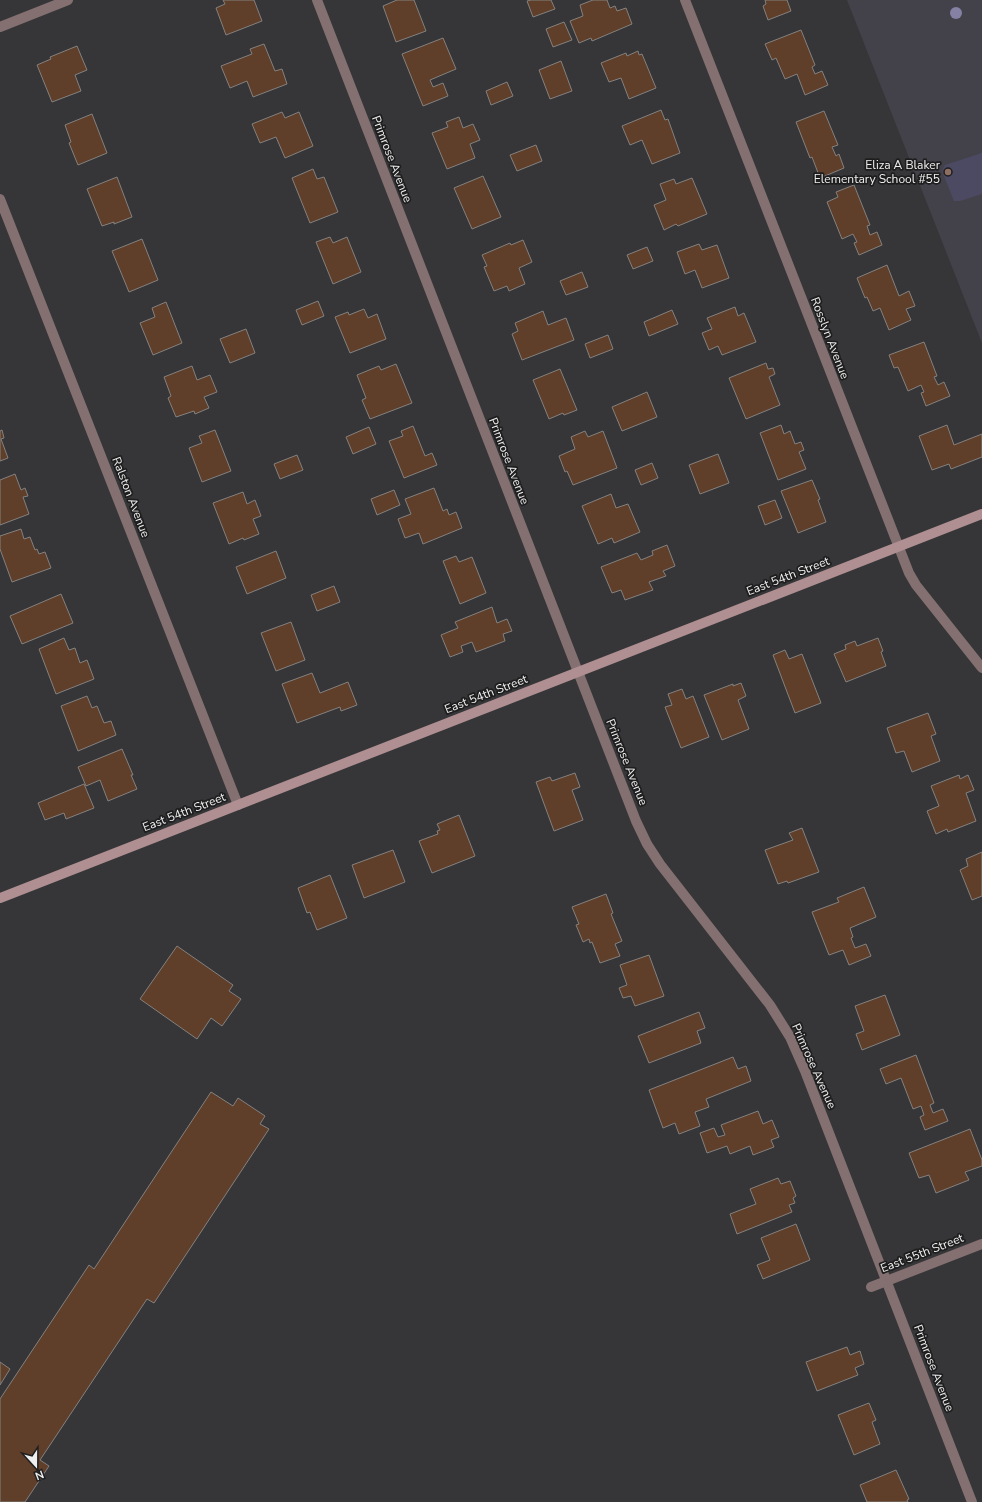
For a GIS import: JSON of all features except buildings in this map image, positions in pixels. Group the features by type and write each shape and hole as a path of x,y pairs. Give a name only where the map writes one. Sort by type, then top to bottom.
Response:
{"street":[{"path":"0,27 68,0"},
{"name":"Primrose Avenue","path":"317,0 636,821 647,844 667,874 770,1005 790,1037 805,1072 972,1502"},
{"name":"Rosslyn Avenue","path":"685,0 912,580 982,668"},
{"name":"Ralston Avenue","path":"0,199 238,805"},
{"name":"East 54th Street","path":"0,898 982,514"},
{"name":"East 55th Street","path":"871,1287 982,1244"}],"shaded area":[{"name":"Eliza A Blaker Elementary School #55","path":"847,0 982,0 982,343"},
{"path":"982,153 982,194 960,201 954,201 942,171 945,165"}],"place":[{"name":"Eliza A Blaker Elementary School #55","path":"948,172"}]}
